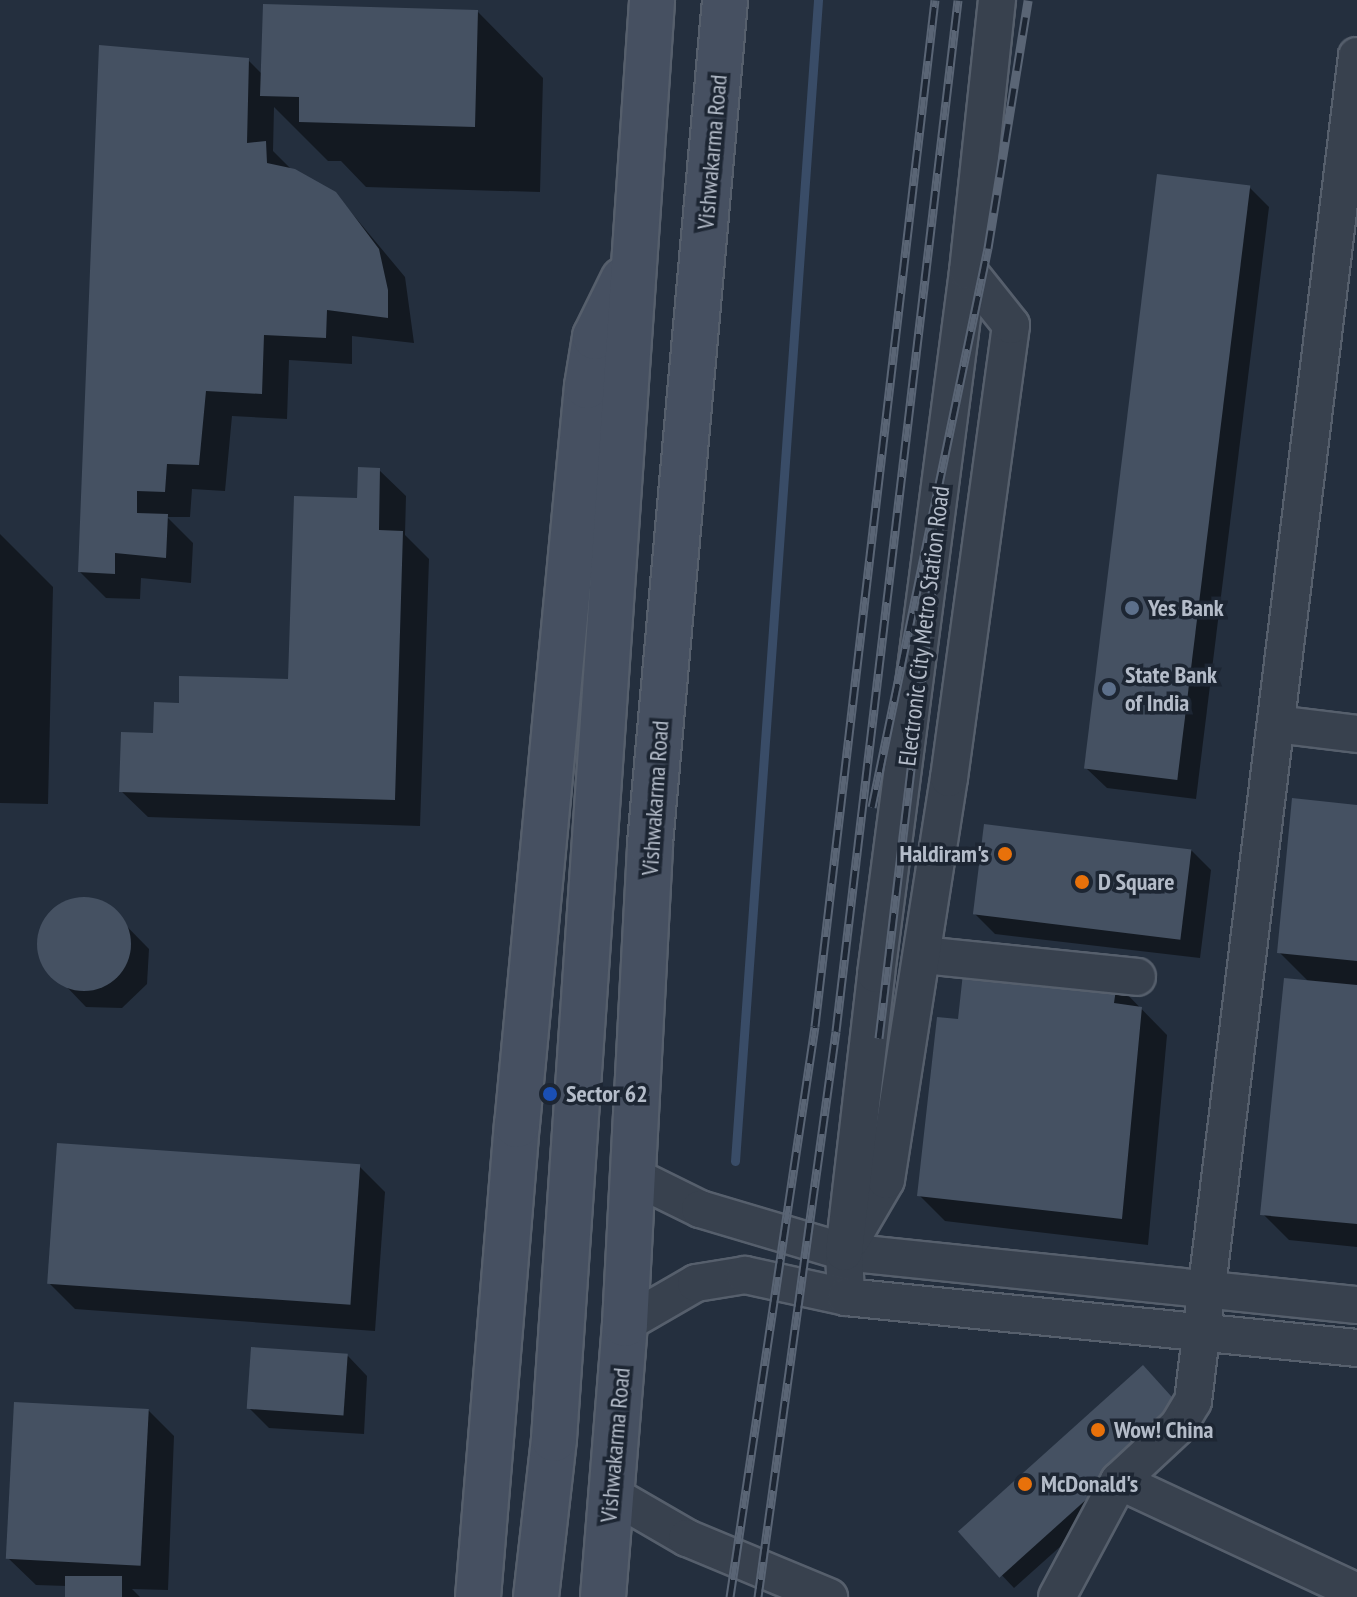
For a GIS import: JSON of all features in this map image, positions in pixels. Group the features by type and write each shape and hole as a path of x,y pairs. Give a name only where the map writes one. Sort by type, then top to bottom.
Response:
{"main road":[{"path":"536,1597 551,1471 652,0"},
{"name":"Vishwakarma Road","path":"603,1597 625,1324 650,844 725,0"},
{"path":"478,1597 587,386 595,337 616,286 631,272"},
{"path":"605,719 608,737 626,752 649,746 660,723"},
{"path":"596,839 604,822 626,813 646,827 650,844"},
{"path":"489,1465 551,1471"}],"street":[{"name":"Electronic City Metro Station Road","path":"846,1297 844,1252 968,271 997,0"},
{"path":"1057,1597 1119,1481 1178,1426 1193,1401 1357,56"},
{"path":"844,1252 886,1180 922,955 1011,325 968,271"},
{"path":"1276,724 1357,734"},
{"path":"922,955 1137,977"},
{"path":"633,1176 700,1209 844,1252 1357,1305"},
{"path":"625,1324 696,1283 723,1276 745,1275 846,1297 1357,1348"},
{"path":"1119,1481 1357,1592"},
{"path":"611,1494 687,1538 829,1597"}],"building":[{"path":"263,4 478,10 475,127 299,122 299,97 260,96"},
{"path":"99,45 249,58 247,143 266,141 267,163 295,169 336,192 379,249 388,290 388,318 327,310 326,338 264,335 262,394 206,391 199,465 167,464 165,492 137,491 137,513 168,514 166,558 115,553 115,574 78,572"},
{"path":"1157,174 1250,185 1177,780 1084,769"},
{"path":"358,467 380,468 379,530 403,531 395,800 119,792 121,732 153,733 154,702 179,703 179,676 288,679 294,496 357,498"},
{"path":"1292,798 1357,805 1357,961 1277,953"},
{"name":"D Square","path":"984,824 1191,849 1180,940 973,914"},
{"path":"75,897 93,897 118,910 128,926 131,944 128,962 118,978 93,991 75,991 50,978 37,953 37,935 50,910"},
{"path":"964,964 1117,982 1114,1003 1142,1007 1122,1219 917,1196 937,1017 958,1019"},
{"path":"1284,978 1357,985 1357,1224 1260,1215"},
{"path":"57,1143 360,1164 350,1305 47,1284"},
{"path":"251,1347 348,1354 343,1416 247,1409"},
{"path":"1143,1365 1184,1411 999,1578 958,1532"},
{"path":"14,1402 149,1409 141,1566 6,1559"},
{"path":"65,1576 122,1576 122,1597 65,1597"}],"waterway":[{"path":"735,1161 818,0"}],"railway":[{"path":"730,1597 815,1026 935,0"},
{"path":"758,1597 836,1031 958,0"},
{"path":"872,807 988,248 1028,0"},
{"path":"879,1038 940,526"}],"place":[{"name":"Yes Bank","path":"1132,608"},
{"name":"State Bank of India","path":"1109,689"},
{"name":"Haldiram's","path":"1005,854"},
{"name":"D Square","path":"1082,882"},
{"name":"Sector 62","path":"550,1094"},
{"name":"Wow! China","path":"1098,1430"},
{"name":"McDonald's","path":"1025,1484"}]}
